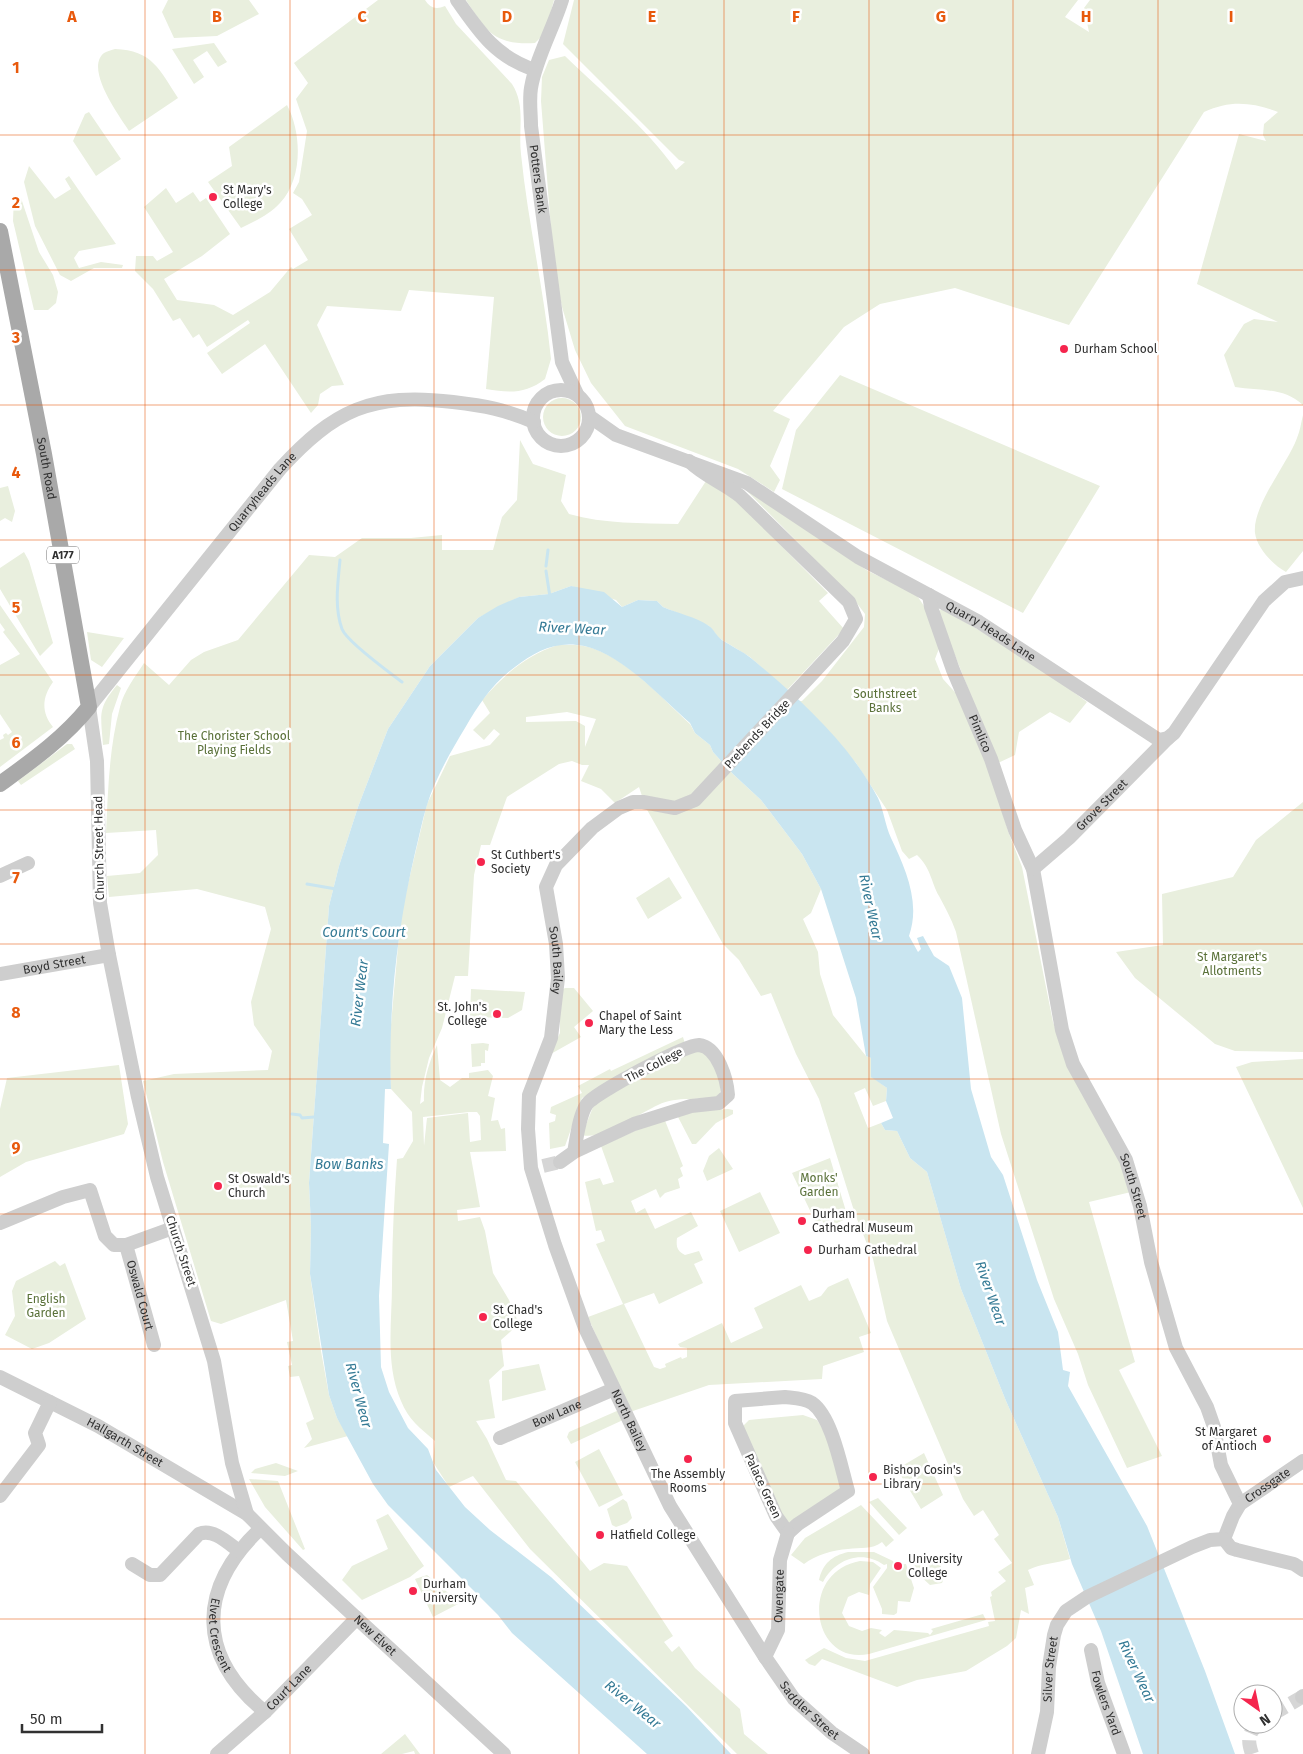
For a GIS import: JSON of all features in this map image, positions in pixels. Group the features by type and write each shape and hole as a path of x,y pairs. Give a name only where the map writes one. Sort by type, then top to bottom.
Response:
{"main road":[{"name":"South Road","path":"0,231 44,454 89,706"},
{"path":"0,784 49,748 67,732 89,706"}],"street":[{"path":"457,0 475,26 498,52 508,59 535,70"},
{"name":"Potters Bank","path":"562,0 535,70 531,90 533,156 562,362 577,394"},
{"name":"Potters Bank","path":"555,390 562,362"},
{"path":"504,409 538,402 555,390 577,394 588,407 589,416 585,432 579,439 568,445 549,443 539,435 534,422 533,415 538,402"},
{"name":"Quarryheads Lane","path":"89,706 280,469 302,446 327,425 354,410 397,399 432,400 504,409"},
{"path":"504,409 534,422"},
{"name":"Quarry Heads Lane","path":"589,416 616,435 747,483 858,557 986,627 1159,740 1168,738"},
{"name":"Quarry Heads Lane","path":"579,439 598,435 616,435"},
{"name":"Prebends Bridge","path":"619,808 633,802 675,808 690,803 814,673 853,628 856,619 854,610 740,496 727,485 700,472 689,461"},
{"path":"1168,738 1188,714 1264,601 1285,582 1303,578"},
{"name":"Pimlico","path":"929,596 953,670 991,759 1014,830 1032,869"},
{"name":"Church Street Head","path":"89,706 97,761 100,903 116,988"},
{"name":"Grove Street","path":"1032,869 1069,838 1168,738"},
{"name":"South Bailey","path":"537,1167 528,1129 529,1095 551,1038 558,978 556,944 546,887 556,865 592,828 619,808"},
{"path":"0,876 28,863"},
{"name":"South Street","path":"1032,869 1050,969 1067,1047 1073,1064 1126,1160 1151,1262 1176,1348 1207,1407 1214,1427 1224,1470 1240,1504"},
{"name":"Boyd Street","path":"0,974 109,955"},
{"name":"Church Street","path":"116,988 140,1106 157,1176 214,1361 232,1463 247,1514"},
{"name":"The College","path":"560,1162 574,1152 650,1119 691,1106 707,1106 724,1100 728,1095 728,1088 715,1055 706,1047 698,1045 689,1047 644,1068 592,1098 585,1106 574,1152"},
{"name":"North Bailey","path":"537,1167 555,1245 584,1328 670,1506 765,1657"},
{"name":"Oswald Court","path":"0,1223 63,1197 96,1188 108,1242 114,1245 126,1245 174,1228"},
{"name":"Oswald Court","path":"126,1245 154,1345"},
{"name":"Hallgarth Street","path":"0,1377 136,1447 247,1514"},
{"name":"Bow Lane","path":"500,1438 614,1390"},
{"name":"Palace Green","path":"785,1397 811,1402 822,1413 830,1429 848,1491 798,1524 788,1533 776,1516 735,1424 735,1401 785,1397"},
{"path":"0,1496 38,1445 35,1432 50,1402"},
{"name":"Crossgate","path":"1224,1539 1232,1516 1240,1504 1303,1461"},
{"name":"New Elvet","path":"247,1514 356,1618 504,1754"},
{"name":"Elvet Crescent","path":"260,1528 239,1551 225,1576 216,1601 212,1622 214,1640 226,1668 249,1699 264,1712"},
{"path":"132,1564 150,1575 160,1575 199,1534 205,1531 211,1532 239,1551"},
{"name":"Owengate","path":"765,1657 778,1630 780,1560 788,1533"},
{"path":"1224,1539 1231,1548 1294,1564 1303,1570"},
{"name":"Silver Street","path":"1038,1754 1047,1712 1050,1653 1056,1625 1066,1611 1087,1597 1168,1558 1206,1541 1224,1539"},
{"name":"Court Lane","path":"217,1754 264,1712 356,1618"},
{"name":"Fowlers Yard","path":"1091,1650 1098,1683 1124,1754"},
{"name":"Saddler Street","path":"765,1657 794,1699 832,1733 863,1754"}],"green space":[{"path":"168,0 249,0 259,14 217,36 174,38 162,12"},
{"path":"378,0 425,0 434,8 445,6 456,24 512,84 516,92 521,118 520,145 524,180 551,359 545,379 538,384 524,390 510,392 486,389 494,297 409,290 401,311 327,306 317,325 344,385 332,386 320,394 318,405 311,413 265,344 222,374 207,353 250,323 248,320 207,347 199,334 193,338 180,318 173,321 153,289 135,271 136,256 153,256 157,261 173,252 144,207 166,188 176,203 193,192 200,202 206,198 230,234 202,256 164,279 177,300 214,305 233,315 270,292 291,267 293,269 308,260 289,229 312,215 302,199 293,193 299,182 307,131 296,99 308,83 294,63"},
{"path":"466,0 554,0 545,33 535,43 521,43 510,42 493,34 486,28"},
{"path":"574,0 1078,0 1065,17 1089,32 1084,8 1090,0 1303,0 1303,405 1279,392 1235,387 1224,355 1244,324 1254,319 1278,322 1197,284 1239,134 1266,141 1263,135 1264,124 1278,112 1250,104 1232,104 1204,112 1069,325 955,288 880,304 844,327 773,411 790,419 770,466 780,480 774,492 738,469 625,426 591,383 575,350 562,307 554,267 541,101 542,77 549,60 565,56 623,110 651,139 676,170 685,162 679,160 563,44"},
{"path":"214,43 227,62 218,67 207,51 193,60 204,77 194,84 172,49"},
{"path":"115,49 138,53 154,63 178,98 129,131 106,93 98,70 99,60 104,53"},
{"path":"287,105 292,116 297,142 298,156 293,182 288,193 276,207 241,228 208,182 232,166 229,147"},
{"path":"89,112 121,159 96,176 73,141 85,114"},
{"path":"29,166 55,199 71,189 65,179 69,176 116,244 79,251 74,258 79,268 101,262 123,265 122,268 94,268 71,281 60,275 35,226 24,182"},
{"path":"14,195 21,198 39,252 53,275 58,292 56,303 48,310 34,310 13,221"},
{"path":"840,375 1100,486 1023,613 782,489 796,430"},
{"path":"562,398 575,404 581,417 575,430 562,436 549,430 543,417 549,404"},
{"path":"1303,415 1303,551 1286,572 1271,561 1262,550 1256,539 1256,522 1259,510 1297,438"},
{"name":"The Chorister School Playing Fields","path":"520,440 533,464 566,475 561,501 569,514 582,517 623,522 678,524 706,481 738,502 828,593 819,601 844,629 787,690 750,657 719,638 709,626 663,607 657,601 638,600 622,607 616,600 571,586 549,594 519,597 478,618 430,666 388,729 358,807 339,866 329,906 309,1183 311,1227 310,1274 321,1351 329,1395 337,1418 348,1436 304,1448 312,1439 306,1423 314,1419 299,1376 290,1377 288,1366 292,1365 287,1342 293,1341 286,1300 221,1324 211,1321 163,1162 143,1081 174,1074 268,1070 272,1051 254,1025 251,1002 271,929 265,907 197,889 109,897 107,876 140,873 158,855 156,830 106,833 110,770 116,722 124,695 144,663 169,685 191,660 204,652 238,640 309,555 335,557 362,538 411,538 442,535 442,550 493,550 502,517 517,500"},
{"path":"8,486 15,511 12,522 5,518 0,521 0,488"},
{"name":"Southstreet Banks","path":"744,488 868,571 916,594 924,606 940,646 935,659 943,679 963,701 983,747 1008,831 1022,867 1053,1022 1071,1071 1121,1162 1131,1192 1089,1202 1135,1362 1119,1370 1162,1456 1127,1468 1088,1385 1078,1354 1054,1299 1001,1134 956,932 928,870 917,855 909,859 902,851 887,810 856,763 798,701 802,701 822,681 864,627 865,614 853,598"},
{"path":"24,552 29,561 53,643 40,656 0,589 0,568"},
{"path":"0,605 53,682 47,693 44,705 46,716 53,727 0,767 0,740 4,738 3,735 6,733 8,735 12,732 0,714 0,665 20,654 3,632 5,630 0,623"},
{"path":"942,609 1024,656 1087,702 1070,723 1050,712 1019,732 1015,755 998,763 940,618 939,611"},
{"path":"87,632 124,638 102,667 91,660"},
{"path":"558,645 588,647 605,653 631,670 690,724 695,733 710,745 713,752 733,774 761,800 802,854 821,889 811,913 803,919 818,952 820,974 833,1015 866,1056 871,1058 872,1077 887,1088 886,1101 873,1106 865,1088 854,1093 868,1128 881,1123 885,1130 897,1131 910,1158 927,1172 961,1289 1006,1401 1058,1517 1070,1559 1028,1570 1034,1585 1025,1588 1029,1614 1021,1610 1016,1638 1007,1646 966,1671 917,1680 897,1687 822,1659 815,1666 805,1660 824,1648 846,1658 865,1661 989,1626 988,1622 995,1621 990,1597 992,1596 991,1592 1006,1581 998,1572 1012,1563 994,1539 999,1535 983,1510 974,1516 963,1499 887,1321 873,1259 855,1214 819,1099 796,1054 771,993 761,996 739,960 723,944 646,808 639,787 615,803 601,789 581,781 589,765 582,765 572,761 559,764 507,797 490,845 481,845 474,875 468,976 455,976 442,1028 429,1058 420,1104 424,1101 424,1086 427,1072 437,1045 440,1080 450,1087 462,1078 469,1078 469,1073 488,1070 493,1076 488,1096 495,1098 491,1121 498,1120 501,1129 505,1128 506,1151 470,1152 480,1207 457,1210 458,1221 480,1217 485,1231 493,1273 509,1300 519,1324 501,1340 504,1366 489,1380 495,1418 476,1421 487,1439 506,1480 516,1481 590,1571 604,1563 627,1566 673,1636 664,1642 672,1652 679,1646 695,1668 740,1709 744,1734 768,1754 737,1754 530,1549 473,1476 449,1487 433,1462 435,1441 407,1413 396,1387 393,1373 390,1343 393,1222 397,1159 403,1158 413,1141 412,1112 391,1089 389,1047 401,913 427,804 450,756 490,745 500,734 494,729 484,740 473,730 490,713 482,700 516,667 546,649","holes":["567,712 596,719 585,747 585,726 576,721 526,722 526,717","477,1112 480,1116 481,1140 470,1142 468,1113 427,1118 424,1146 423,1117"]},
{"path":"117,685 121,688 112,714 109,744 103,745 103,707"},
{"path":"67,744 72,744 75,749 21,785 18,781"},
{"name":"St Margaret's Allotments","path":"1303,802 1303,1052 1235,1051 1215,1044 1135,978 1116,952 1163,945 1162,894 1233,877 1256,840"},
{"path":"669,877 682,898 648,919 636,898"},
{"path":"565,988 574,988 593,1011 574,1027 581,1037 549,1055 560,1033 560,991"},
{"path":"471,989 525,992 522,1010 508,1018 470,1017"},
{"path":"683,1037 685,1044 582,1098 565,1146 550,1149 549,1123 555,1121 556,1115 550,1113 551,1107 582,1093 578,1086 610,1069 611,1071"},
{"path":"471,1044 489,1044 488,1051 485,1050 485,1063 481,1063 481,1066 472,1067"},
{"path":"695,1050 703,1051 717,1072 721,1084 719,1096 704,1099 673,1100 650,1109 600,1134 582,1135 595,1102"},
{"path":"1303,1059 1303,1208 1236,1067 1252,1062"},
{"path":"119,1065 128,1124 124,1134 26,1162 0,1177 0,1109 7,1078"},
{"path":"733,1110 733,1114 716,1123 696,1144 692,1144 678,1117 697,1111"},
{"path":"664,1118 683,1166 680,1168 683,1176 678,1179 680,1188 665,1193 660,1198 656,1189 631,1201 636,1213 645,1208 655,1229 691,1212 698,1226 677,1238 677,1246 680,1252 685,1255 699,1251 703,1260 694,1264 703,1283 659,1304 654,1293 624,1304 654,1367 660,1369 666,1367 665,1364 681,1357 682,1359 687,1357 687,1348 680,1347 678,1344 722,1323 731,1343 763,1328 754,1308 801,1285 809,1301 821,1296 828,1287 848,1278 871,1333 859,1337 864,1352 823,1366 822,1379 709,1385 630,1412 588,1317 623,1304 596,1244 605,1241 601,1230 596,1231 585,1182 600,1178 603,1185 614,1182 601,1146"},
{"path":"719,1148 733,1169 707,1181 703,1171 709,1156"},
{"name":"Monks' Garden","path":"830,1158 848,1218 826,1228 822,1220 816,1223 792,1173"},
{"path":"760,1192 780,1233 739,1252 720,1211"},
{"name":"English Garden","path":"55,1261 60,1266 65,1263 86,1319 49,1343 32,1349 5,1335 15,1316 12,1291 16,1281"},
{"path":"539,1364 546,1390 502,1401 502,1371"},
{"path":"619,1410 623,1420 571,1444 567,1437 569,1432"},
{"path":"803,1415 817,1420 826,1434 843,1485 839,1494 789,1523 784,1520 742,1427 749,1420"},
{"path":"599,1449 623,1495 599,1507 575,1462"},
{"path":"924,1453 943,1495 921,1509 897,1469"},
{"path":"276,1463 298,1471 285,1476 251,1473 255,1469"},
{"path":"249,1479 278,1481 305,1549 303,1550 265,1507"},
{"path":"878,1498 907,1528 899,1535 869,1502"},
{"path":"623,1499 627,1502 632,1518 627,1523 616,1527 612,1525 607,1509"},
{"path":"861,1505 894,1540 886,1547 882,1542 870,1547 836,1550 804,1564 791,1555 805,1538"},
{"path":"388,1514 424,1566 410,1577 362,1600 342,1580 352,1566 388,1549 376,1520"},
{"path":"848,1552 874,1552 893,1561 895,1565 906,1564 914,1588 910,1602 898,1601 897,1613 894,1615 882,1614 882,1609 873,1587 887,1568 887,1564 884,1565 876,1560 858,1557 850,1559 834,1567 823,1582 819,1580 823,1569 829,1561"},
{"path":"919,1557 932,1559 942,1567 945,1575 942,1583 930,1585 919,1575 914,1564"},
{"path":"860,1561 873,1562 881,1568 870,1584 869,1595 859,1592 848,1597 842,1613 849,1626 862,1631 871,1628 882,1630 879,1633 885,1637 894,1630 928,1633 930,1635 933,1631 931,1629 983,1614 986,1620 869,1654 849,1654 834,1646 824,1633 819,1616 820,1598 827,1582 840,1569"},
{"path":"427,1575 460,1603 433,1617 415,1579"},
{"path":"405,1734 420,1754 415,1754 414,1751 402,1754 381,1754"}],"water":[{"path":"571,586 604,592 622,607 638,600 657,601 663,607 709,626 720,638 748,655 769,673 821,722 853,758 878,798 889,833 910,886 913,911 909,936 918,952 921,949 917,938 923,936 934,956 949,966 962,998 971,1089 991,1157 1003,1175 1037,1280 1058,1332 1063,1370 1070,1372 1068,1386 1147,1526 1205,1671 1235,1754 1143,1754 1101,1631 1072,1564 1058,1517 1006,1401 961,1289 927,1172 910,1158 897,1131 885,1130 881,1123 893,1118 886,1101 887,1088 871,1077 871,1058 866,1056 856,998 821,889 802,854 761,800 733,774 713,752 710,745 695,733 690,723 623,664 592,648 577,645 552,647 536,653 507,673 493,687 470,719 434,785 425,811 403,911 395,970 390,1059 391,1089 385,1089 383,1143 389,1144 379,1296 381,1367 389,1392 408,1428 428,1449 436,1470 465,1507 490,1530 551,1577 686,1706 731,1754 647,1754 512,1633 498,1615 388,1505 373,1484 337,1418 329,1395 310,1274 311,1227 309,1183 329,906 339,866 358,807 388,729 430,666 478,618 498,606 519,597 549,594"}],"waterway":[{"path":"546,566 548,550"},
{"path":"340,560 337,603 345,635 402,682"},
{"path":"546,571 550,597"},
{"path":"307,884 336,889"},
{"path":"292,1114 300,1115 302,1118 314,1117"}],"tunnel":[{"path":"543,1166 560,1162"},
{"path":"1283,1708 1302,1697"},
{"path":"1250,1734 1249,1738 1252,1754"}],"place":[{"name":"St Mary's College","path":"213,197"},
{"name":"Durham School","path":"1064,349"},
{"name":"St Cuthbert's Society","path":"481,862"},
{"name":"St. John's College","path":"497,1014"},
{"name":"Chapel of Saint Mary the Less","path":"589,1023"},
{"name":"St Oswald's Church","path":"218,1186"},
{"name":"Durham Cathedral Museum","path":"802,1221"},
{"name":"Durham Cathedral","path":"808,1250"},
{"name":"St Chad's College","path":"483,1317"},
{"name":"St Margaret of Antioch","path":"1267,1439"},
{"name":"The Assembly Rooms","path":"688,1459"},
{"name":"Bishop Cosin's Library","path":"873,1477"},
{"name":"Hatfield College","path":"600,1535"},
{"name":"University College","path":"898,1566"},
{"name":"Durham University","path":"413,1591"}],"water label":[{"name":"River Wear","path":"572,628"},
{"name":"River Wear","path":"871,907"},
{"name":"Count's Court","path":"364,932"},
{"name":"River Wear","path":"359,993"},
{"name":"Bow Banks","path":"349,1164"},
{"name":"River Wear","path":"991,1293"},
{"name":"River Wear","path":"359,1395"},
{"name":"River Wear","path":"1137,1671"},
{"name":"River Wear","path":"633,1704"}]}
